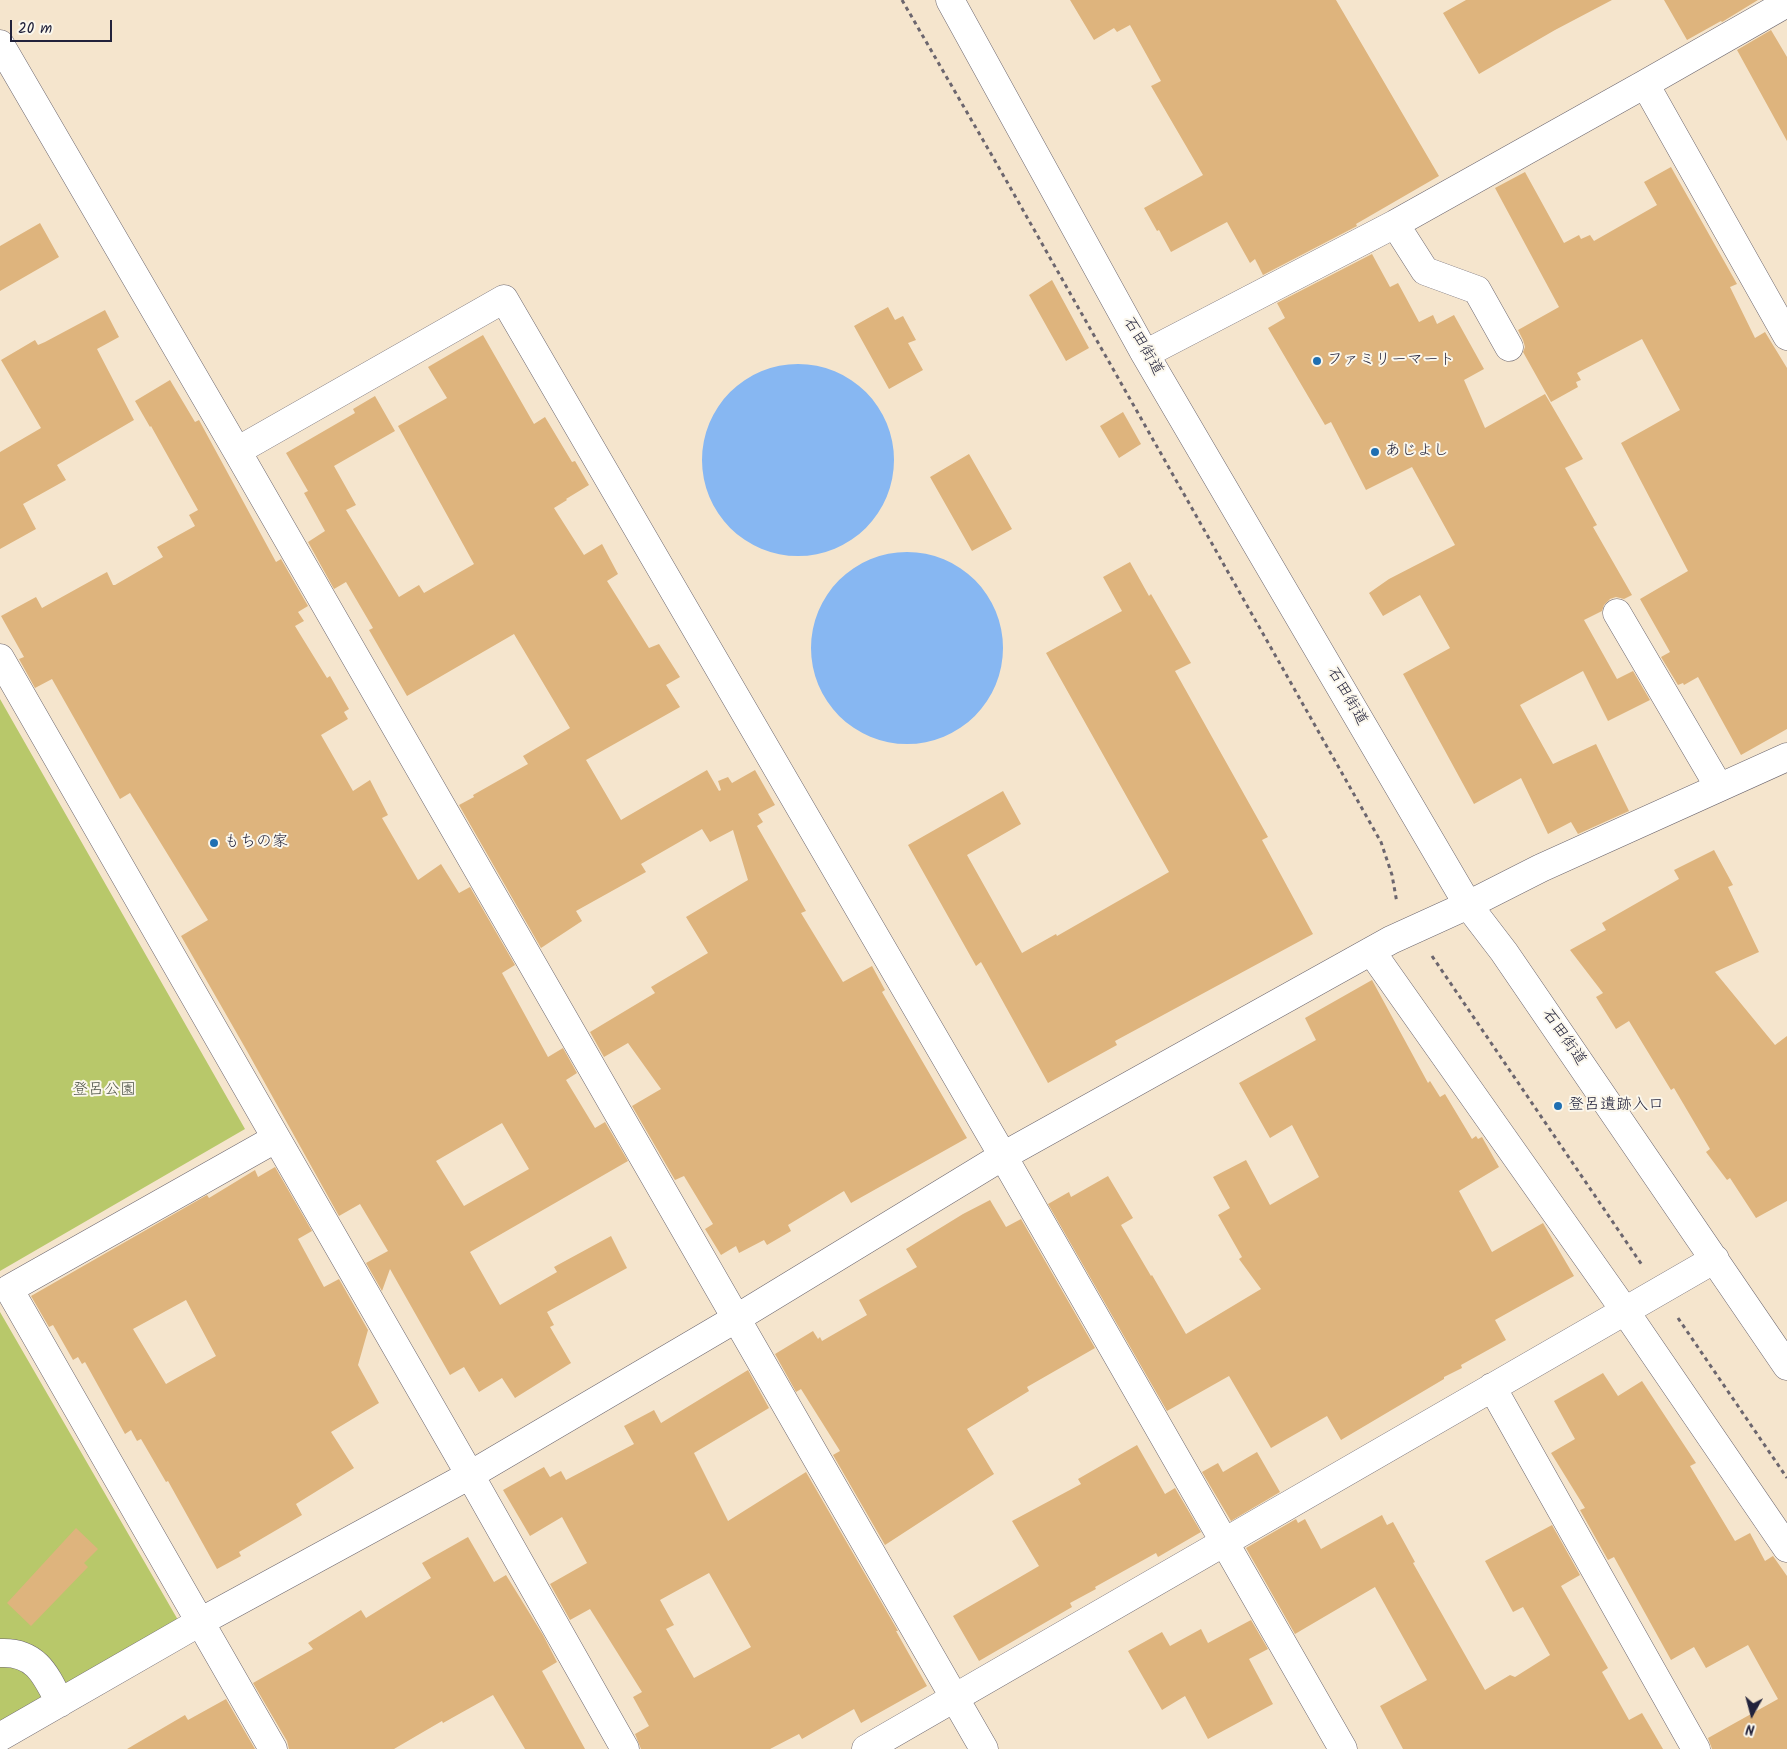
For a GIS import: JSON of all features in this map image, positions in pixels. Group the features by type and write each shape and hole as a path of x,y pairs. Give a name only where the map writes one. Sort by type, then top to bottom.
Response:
{"street":[{"name":"石田街道","path":"950,0 1146,354 1468,905 1504,952 1787,1366"},
{"path":"1146,354 1395,224 1787,3"},
{"path":"0,44 237,451 984,1749"},
{"path":"1645,84 1787,336"},
{"path":"1395,224 1425,271 1477,290 1509,347"},
{"path":"237,451 504,299 1003,1156 1343,1749"},
{"path":"1617,613 1718,788"},
{"path":"0,658 470,1475 625,1749"},
{"path":"0,1737 200,1622 470,1475 737,1318 1003,1156 1371,951 1414,928 1468,905 1541,868 1787,757"},
{"path":"1371,951 1625,1311 1787,1548"},
{"path":"273,1749 9,1289 276,1138"},
{"path":"866,1749 1715,1259"},
{"path":"1492,1387 1696,1749"},
{"path":"0,1653 12,1652 31,1659 45,1675 60,1703"}],"path":[{"path":"902,0 1003,174 1381,842 1392,875 1396,902 1787,1478"}],"green space":[{"name":"登呂公園","path":"0,699 245,1129 0,1271"},
{"path":"0,1312 178,1620 0,1723"}],"water":[{"path":"789,364 807,364 835,371 851,380 866,392 878,407 887,423 894,451 894,469 887,497 878,513 866,528 851,540 835,549 807,556 789,556 770,552 753,545 737,534 724,521 713,505 706,488 702,469 702,451 706,432 713,415 724,399 737,386 753,375 770,368"},
{"path":"907,552 926,554 944,559 960,568 975,580 987,595 996,611 1001,629 1003,648 1001,667 996,685 987,701 975,716 960,728 944,737 926,742 907,744 888,742 870,737 854,728 839,716 827,701 818,685 813,667 811,648 813,629 818,611 827,595 839,580 854,568 870,559 888,554"}],"building":[{"path":"1070,0 1336,0 1439,176 1356,224 1357,226 1263,275 1255,259 1250,263 1227,222 1171,252 1144,208 1203,175 1151,86 1161,81 1130,25 1117,32 1114,28 1094,40"},
{"path":"1466,0 1612,0 1479,74 1443,13"},
{"path":"1664,0 1758,0 1687,40"},
{"path":"1771,30 1787,57 1787,141 1737,50"},
{"path":"1671,167 1737,284 1730,287 1755,338 1765,332 1787,368 1787,729 1741,755 1698,677 1684,685 1683,683 1678,685 1661,657 1670,652 1640,599 1688,571 1621,443 1680,410 1642,339 1577,373 1581,380 1576,382 1578,387 1551,402 1523,352 1525,347 1518,330 1559,307 1495,188 1525,172 1564,243 1579,235 1581,239 1590,235 1594,241 1657,205 1644,182"},
{"path":"40,223 59,257 0,291 0,246"},
{"path":"1372,254 1390,287 1398,283 1419,322 1433,315 1437,324 1454,315 1484,369 1464,380 1485,428 1545,394 1583,459 1565,468 1597,525 1593,527 1632,595 1624,599 1616,597 1610,599 1604,605 1602,611 1584,620 1617,679 1633,671 1650,700 1608,721 1583,671 1520,705 1553,764 1596,744 1629,811 1578,834 1571,822 1548,834 1521,778 1474,804 1403,674 1450,648 1420,595 1383,616 1369,593 1389,579 1455,545 1412,467 1366,490 1331,422 1325,425 1268,328 1285,318 1277,303"},
{"path":"1052,280 1089,348 1066,361 1029,295"},
{"path":"888,307 895,320 903,316 916,340 908,343 923,370 889,389 854,326"},
{"path":"105,310 119,337 97,349 134,420 57,465 66,480 23,504 36,529 0,549 0,452 41,428 1,360 35,340 38,345 45,342"},
{"path":"483,335 534,424 545,417 572,462 575,461 589,485 554,508 584,555 602,544 618,574 607,581 649,648 659,644 680,677 666,685 680,707 586,760 621,820 707,770 719,791 721,790 718,781 728,777 732,783 755,770 775,805 758,814 763,822 757,826 806,911 801,913 843,982 872,966 885,990 882,992 967,1138 851,1203 844,1191 788,1225 791,1231 767,1245 764,1240 739,1253 736,1246 721,1255 705,1229 713,1224 684,1176 675,1180 632,1106 661,1089 628,1043 604,1057 590,1032 655,993 651,987 708,953 686,917 748,880 733,830 710,842 702,829 641,864 646,872 576,911 582,921 541,948 459,805 528,764 523,756 570,728 514,634 407,696 369,630 373,628 346,582 334,589 308,542 325,531 304,493 308,491 286,453 355,413 353,409 375,396 395,431 334,466 356,505 346,510 399,597 419,585 424,593 474,564 398,426 447,398 428,367"},
{"path":"170,380 195,422 199,420 276,562 281,559 308,606 298,612 304,621 295,626 327,678 330,676 349,709 344,712 348,719 321,735 353,791 370,780 388,815 382,818 418,880 441,864 459,893 470,887 515,965 502,973 548,1057 563,1048 577,1073 566,1080 595,1128 605,1122 628,1161 470,1252 500,1305 557,1272 554,1267 611,1236 627,1268 547,1312 554,1325 550,1327 571,1363 515,1398 502,1378 479,1392 464,1367 450,1375 390,1269 382,1291 366,1263 388,1251 360,1204 339,1216 181,936 208,920 130,793 120,799 52,679 35,688 19,659 24,657 1,616 36,597 42,608 107,572 113,585 115,585 163,557 157,547 195,526 189,515 198,510 135,401","holes":["502,1123 529,1169 464,1206 436,1161"]},
{"path":"1123,412 1141,444 1119,458 1100,426"},
{"path":"969,454 1012,529 972,551 930,477"},
{"path":"1130,562 1191,663 1175,671 1268,837 1262,840 1313,934 1115,1041 1117,1045 1048,1083 981,962 976,966 908,845 1003,791 1021,824 967,855 1022,953 1056,934 1057,936 1169,872 1046,653 1122,611 1103,577"},
{"path":"1714,850 1733,885 1728,887 1759,952 1715,972 1775,1045 1787,1036 1787,1201 1756,1218 1730,1178 1727,1180 1706,1152 1710,1149 1674,1088 1671,1090 1629,1021 1616,1029 1596,997 1603,993 1570,950 1606,930 1602,923 1679,879 1674,870"},
{"path":"1372,980 1428,1083 1430,1081 1440,1097 1445,1094 1472,1139 1476,1136 1478,1139 1482,1137 1499,1167 1459,1191 1492,1252 1543,1223 1574,1276 1495,1320 1506,1340 1461,1365 1462,1368 1341,1440 1327,1416 1271,1448 1229,1376 1167,1411 1048,1204 1069,1192 1071,1197 1108,1176 1133,1218 1121,1225 1186,1334 1261,1289 1239,1259 1242,1257 1218,1215 1230,1208 1213,1177 1246,1160 1270,1205 1319,1177 1292,1125 1270,1138 1239,1083 1316,1040 1305,1018"},
{"path":"275,1167 312,1231 298,1239 324,1287 339,1279 368,1330 358,1365 379,1403 331,1432 354,1468 296,1504 302,1515 239,1552 241,1556 217,1569 168,1481 166,1482 141,1439 137,1441 131,1430 125,1434 85,1362 82,1364 78,1357 73,1360 53,1325 49,1327 31,1296 207,1195 209,1198 255,1170 258,1177","holes":["186,1300 216,1356 166,1384 133,1329"]},
{"path":"990,1200 1006,1227 1021,1219 1095,1348 1027,1387 1029,1391 967,1429 994,1474 885,1545 833,1455 840,1451 801,1389 796,1392 775,1354 813,1331 818,1339 820,1337 822,1341 867,1315 859,1300 917,1267 906,1249 963,1214"},
{"path":"748,1370 769,1408 694,1453 728,1521 806,1472 898,1631 896,1631 927,1686 861,1723 854,1709 802,1739 799,1734 770,1749 641,1749 635,1734 649,1726 633,1697 642,1692 590,1609 570,1620 550,1584 587,1563 562,1517 530,1536 503,1490 544,1467 550,1477 561,1471 566,1480 634,1444 624,1426 654,1410 661,1423","holes":["709,1573 751,1647 694,1678 666,1629 674,1625 660,1600"]},
{"path":"1603,1373 1618,1396 1642,1381 1696,1463 1690,1466 1735,1541 1750,1533 1765,1561 1773,1556 1787,1576 1787,1749 1712,1749 1708,1738 1778,1699 1748,1645 1706,1668 1694,1647 1671,1660 1614,1557 1608,1560 1580,1510 1585,1508 1551,1453 1575,1439 1554,1401"},
{"path":"1137,1445 1165,1494 1175,1488 1201,1532 1158,1557 1156,1553 1095,1587 1096,1589 1070,1603 1072,1607 979,1661 953,1616 1039,1566 1012,1521 1081,1484 1078,1479"},
{"path":"1257,1452 1280,1492 1231,1521 1202,1472 1218,1463 1223,1472"},
{"path":"1382,1515 1387,1525 1393,1522 1415,1562 1413,1563 1485,1690 1510,1675 1515,1677 1550,1655 1523,1607 1513,1612 1485,1561 1552,1525 1580,1575 1561,1586 1608,1668 1602,1672 1629,1720 1642,1713 1663,1749 1403,1749 1380,1706 1427,1680 1375,1587 1295,1634 1246,1548 1296,1519 1298,1523 1305,1519 1321,1549"},
{"path":"76,1528 98,1549 84,1563 88,1567 31,1626 7,1603"},
{"path":"468,1537 494,1582 506,1575 543,1635 557,1662 542,1671 585,1749 525,1749 493,1695 443,1723 442,1721 394,1749 289,1749 287,1741 253,1683 313,1649 308,1643 361,1610 366,1618 431,1578 422,1563"},
{"path":"1251,1620 1268,1649 1249,1659 1273,1704 1208,1739 1185,1696 1162,1710 1128,1651 1162,1632 1170,1646 1201,1629 1208,1643"},
{"path":"226,1699 255,1749 127,1749 185,1715 188,1720"}],"place":[{"name":"ファミリーマート","path":"1317,361"},
{"name":"あじよし","path":"1375,452"},
{"name":"もちの家","path":"214,843"},
{"name":"登呂遺跡入口","path":"1558,1106"}]}
